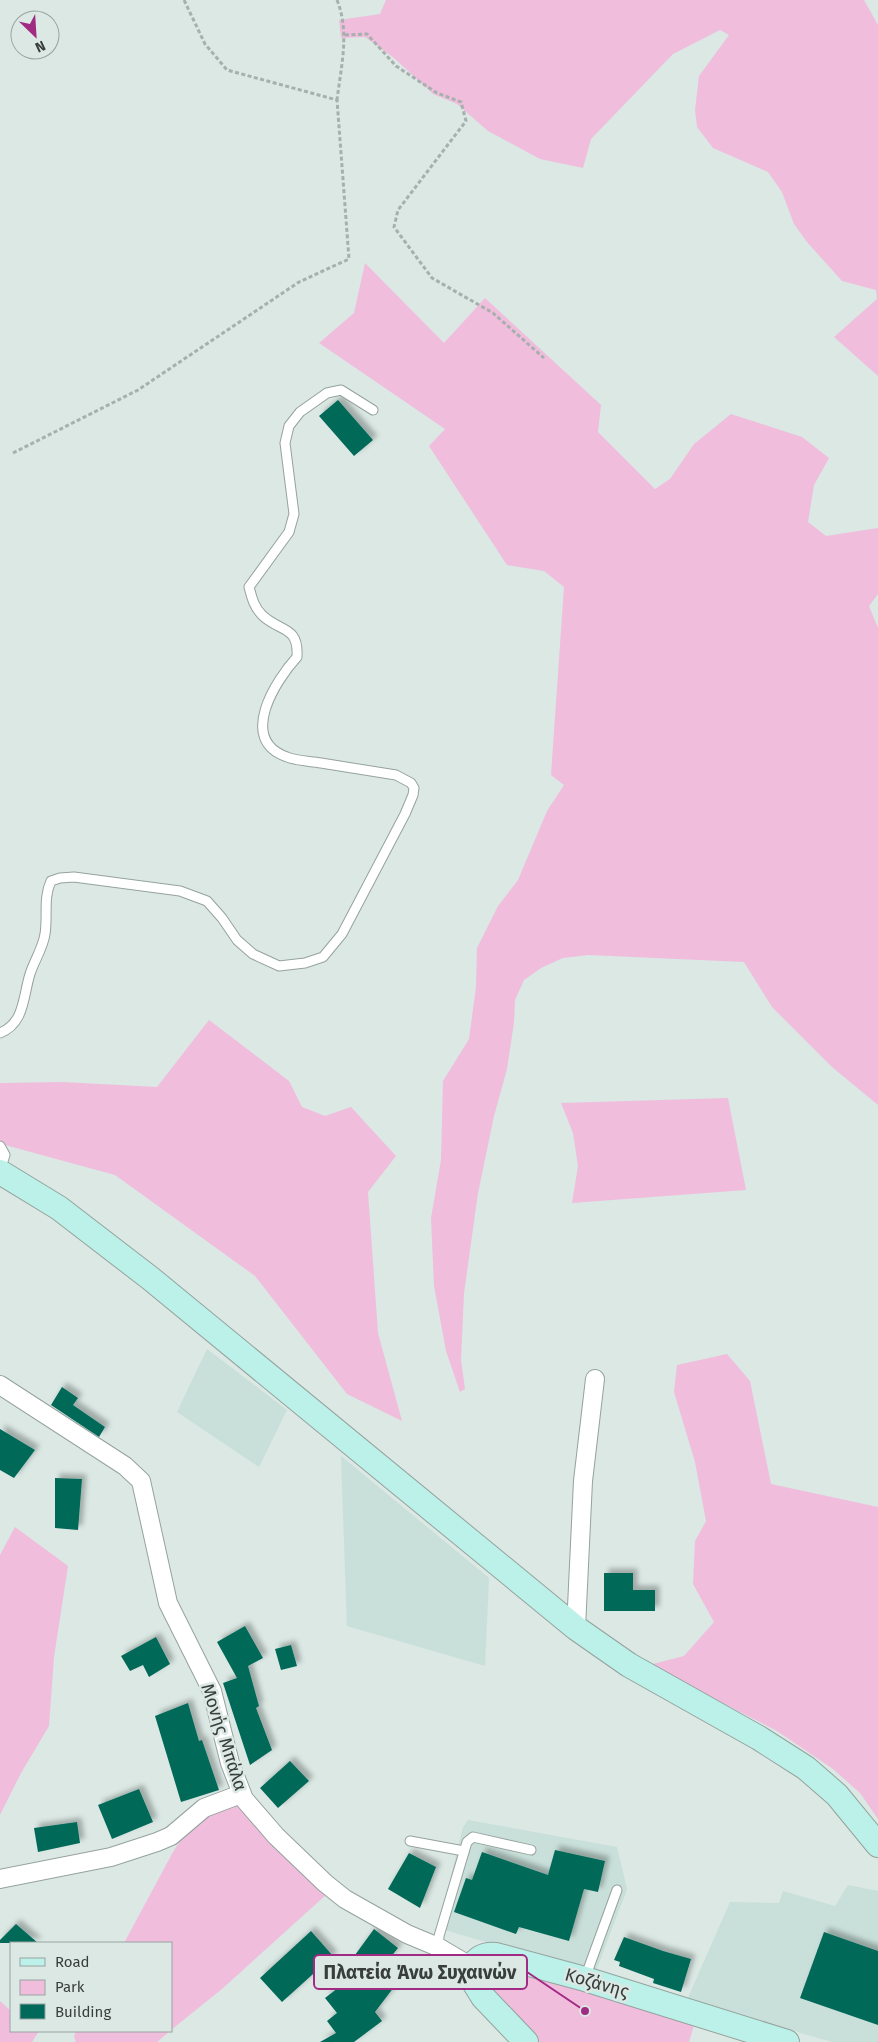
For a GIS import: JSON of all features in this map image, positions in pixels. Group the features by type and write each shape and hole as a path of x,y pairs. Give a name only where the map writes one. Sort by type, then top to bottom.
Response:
{"street":[{"path":"0,1171 59,1208 150,1278 576,1628 629,1665 759,1738 806,1768 837,1795 878,1844"},
{"path":"576,1628 583,1481 595,1379"},
{"name":"Μονής Μπάλα","path":"0,1385 125,1466 141,1481 168,1603 212,1691 230,1763 241,1794 255,1814 324,1883 344,1899 407,1934 438,1947 472,1967"},
{"path":"0,1879 111,1857 157,1842 171,1836 204,1808 241,1794"},
{"name":"Κοζάνης","path":"472,1967 484,1955 496,1955 585,1979 786,2042"},
{"path":"472,1967 472,1977 478,1989 526,2042"}],"lane":[{"path":"0,1033 14,1024 24,1005 29,976 45,937 46,890 51,881 60,878 74,877 180,892 207,901 222,918 237,940 253,954 279,966 305,963 323,957 342,934 405,814 414,795 414,788 410,782 396,775 286,757 271,747 264,734 263,715 269,695 297,656 298,645 292,633 264,617 258,610 252,602 250,587 289,532 294,514 285,443 289,426 300,412 327,393 341,390 373,410"},
{"path":"0,1146 6,1155 0,1171"},
{"path":"438,1947 439,1936 467,1842 473,1837 530,1850"},
{"path":"410,1841 464,1851"},
{"path":"585,1979 617,1890"}],"path":[{"path":"184,0 205,44 227,70 337,100"},
{"path":"13,453 138,390 298,282 349,259 337,100 345,34 341,11 336,0"},
{"path":"345,34 367,34 396,66 437,93 461,102 466,121 398,210 394,227 432,278 493,313 544,358"}],"shaded area":[{"path":"207,1349 287,1410 259,1467 177,1412"},
{"path":"341,1456 489,1578 485,1666 347,1626"},
{"path":"468,1820 617,1847 627,1889 595,1974 438,1928 463,1827"},
{"path":"848,1885 878,1891 878,2042 832,2042 687,2000 730,1902 779,1903 783,1891 835,1906"}],"green space":[{"path":"386,0 864,0 878,25 878,376 834,337 877,299 876,290 842,281 807,242 794,224 782,192 768,172 713,148 697,127 695,110 699,76 729,35 720,30 673,54 591,139 583,168 540,159 488,131 457,104 433,94 394,58 365,37 341,38 339,20 380,14"},
{"path":"365,263 444,343 485,298 601,405 598,432 655,489 670,479 694,444 731,414 802,437 829,458 814,485 808,522 826,536 878,528 878,594 869,606 878,628 878,1105 832,1067 772,1007 744,962 588,955 563,958 541,968 524,980 515,1000 514,1022 507,1069 494,1116 478,1193 464,1293 461,1360 465,1389 460,1392 446,1351 434,1286 431,1218 441,1160 443,1081 469,1039 476,987 477,948 498,906 518,880 547,811 564,785 551,775 564,587 544,571 507,565 429,446 445,429 319,343 354,313"},
{"path":"209,1020 289,1081 302,1107 325,1116 351,1107 396,1156 368,1192 378,1333 402,1421 347,1394 255,1276 115,1175 5,1145 0,1140 0,1083 62,1082 157,1087"},
{"path":"728,1098 746,1190 572,1203 578,1166 573,1133 561,1103"},
{"path":"727,1354 750,1381 771,1484 878,1507 878,1819 860,1793 833,1769 777,1731 649,1665 684,1656 714,1622 693,1584 695,1541 706,1521 695,1462 674,1392 677,1365"},
{"path":"15,1527 68,1566 54,1657 49,1726 21,1773 0,1815 0,1555"},
{"path":"238,1800 327,1894 222,1989 172,2029 172,1942 125,1942 173,1852 187,1830 197,1819"},
{"path":"510,1971 695,2022 689,2042 539,2042 512,2015 491,1989 498,1978"},
{"path":"0,2001 10,2010 10,2032 38,2032 32,2042 0,2042"},
{"path":"76,2032 169,2032 157,2042 76,2042 74,2036"}],"building":[{"path":"338,400 373,440 354,456 319,416"},
{"path":"62,1387 78,1398 73,1405 105,1427 99,1437 51,1405"},
{"path":"0,1429 35,1450 14,1478 0,1470"},
{"path":"55,1478 82,1479 78,1530 55,1528"},
{"path":"604,1573 633,1573 633,1590 655,1590 655,1611 604,1611"},
{"path":"245,1626 263,1658 248,1666 259,1706 256,1708 272,1750 250,1765 223,1683 237,1678 217,1642"},
{"path":"156,1637 170,1664 149,1677 143,1665 130,1671 121,1656"},
{"path":"291,1645 297,1666 281,1670 275,1649"},
{"path":"188,1703 199,1741 202,1740 219,1790 181,1802 155,1716"},
{"path":"290,1761 309,1781 278,1808 260,1788"},
{"path":"139,1789 153,1822 112,1839 98,1805"},
{"path":"77,1822 80,1843 38,1852 34,1828"},
{"path":"555,1850 605,1861 598,1892 584,1889 569,1941 519,1927 516,1934 454,1912 466,1878 472,1880 482,1852 548,1875"},
{"path":"409,1853 436,1867 420,1908 388,1889"},
{"path":"16,1924 37,1942 0,1943 0,1940"},
{"path":"374,1929 398,1948 377,1974 394,1987 375,2012 382,2021 354,2042 320,2042 336,2033 327,2021 337,2013 325,1998 368,1965 355,1955"},
{"path":"311,1931 333,1956 282,2002 260,1978"},
{"path":"824,1932 878,1951 878,2025 800,1998"},
{"path":"624,1937 691,1959 681,1992 653,1983 654,1979 619,1966 620,1962 614,1960"}],"place":[{"name":"Πλατεία Άνω Συχαινών","path":"585,2011"}]}
